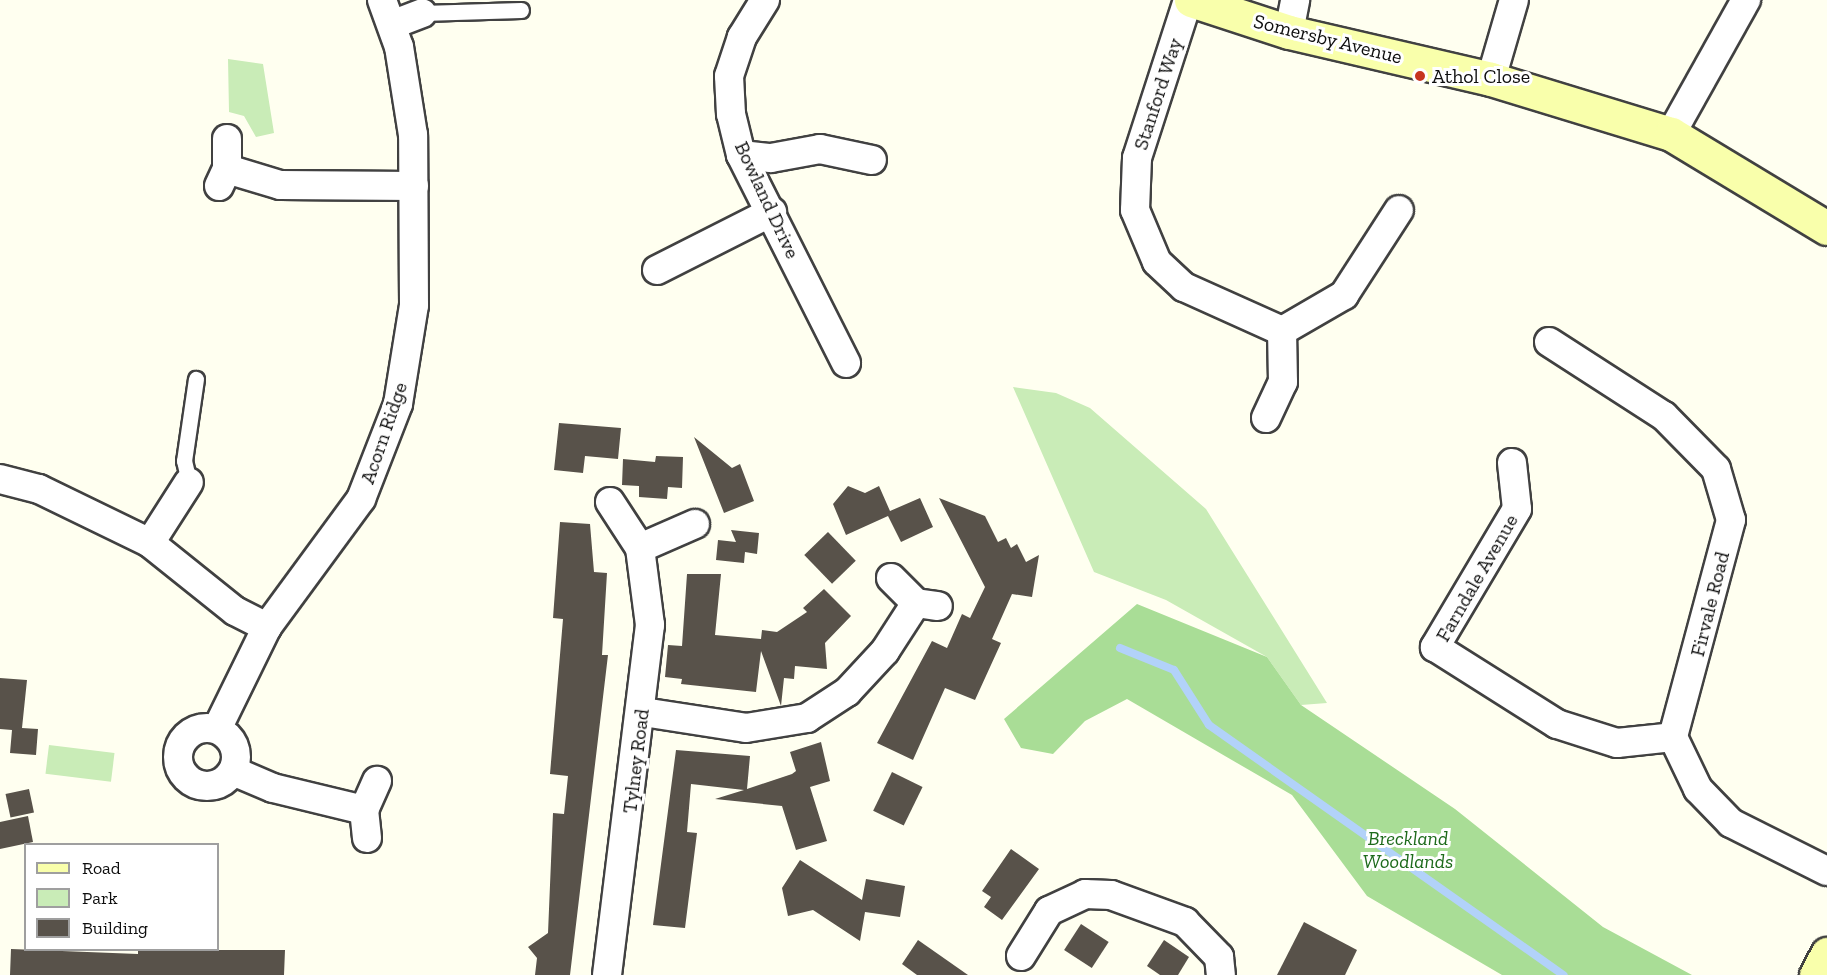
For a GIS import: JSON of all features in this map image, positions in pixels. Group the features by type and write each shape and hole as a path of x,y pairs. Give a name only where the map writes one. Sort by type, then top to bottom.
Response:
{"street":[{"name":"Bowland Drive","path":"765,0 742,37 729,75 741,155 846,363"},
{"name":"Somersby Avenue","path":"1189,0 1289,32 1491,79 1671,134 1827,228"},
{"name":"Stanford Way","path":"1189,0 1137,158 1135,210 1157,262 1184,287 1232,313 1282,331"},
{"path":"1289,32 1295,0"},
{"path":"1491,79 1514,0"},
{"path":"1671,134 1746,0"},
{"name":"Acorn Ridge","path":"217,729 267,627 361,499 398,404 414,305 414,186 407,84 388,12 422,13"},
{"path":"227,139 223,178 280,185 414,186"},
{"path":"741,155 771,158 820,149 872,160"},
{"path":"1266,418 1283,382 1282,331 1344,295 1399,210"},
{"path":"657,270 771,212"},
{"name":"Firvale Road","path":"1549,342 1665,416 1716,469 1731,520 1673,737"},
{"name":"Farndale Avenue","path":"1512,463 1517,509 1435,647 1557,724 1617,743 1673,737"},
{"path":"0,479 39,489 150,543 235,611 267,627"},
{"path":"150,543 189,482"},
{"name":"Tylney Road","path":"608,975 643,712 650,624 640,548 610,502"},
{"path":"640,548 695,524"},
{"path":"643,712 746,728 807,718 847,692 927,604 891,578"},
{"path":"203,728 217,729 235,746 233,771 211,786 197,785 180,769 182,742 203,728"},
{"path":"1673,737 1698,789 1731,823 1827,871"},
{"path":"233,771 365,824 377,781"},
{"path":"1021,956 1049,911 1085,894 1111,895 1185,922 1219,957 1221,975"},
{"path":"1816,975 1827,954"}],"lane":[{"path":"422,13 521,10"},
{"path":"189,482 184,461 196,379"}],"green space":[{"path":"228,59 263,64 274,133 256,137 244,116 229,112"},
{"path":"1013,387 1056,393 1090,408 1206,509 1327,703 1301,705 1267,657 1166,600 1094,572"},
{"name":"Breckland Woodlands","path":"1137,604 1267,657 1301,705 1455,809 1603,927 1692,975 1502,975 1367,896 1292,795 1127,699 1085,721 1053,754 1021,748 1004,719"},
{"path":"49,745 115,753 111,782 45,774"}],"building":[{"path":"559,423 621,428 618,459 585,456 583,473 554,470"},
{"path":"694,437 732,468 740,464 754,501 724,513"},
{"path":"656,456 683,457 682,488 668,487 667,499 639,497 639,486 622,485 623,459 655,462"},
{"path":"848,486 865,493 879,486 890,511 920,498 933,527 901,542 888,516 846,535 833,504"},
{"path":"939,498 985,516 998,542 1006,538 1011,548 1017,544 1026,562 1039,555 1032,597 1012,594 992,639 1001,643 975,700 945,688 913,760 877,743 932,641 947,648 962,614 970,618 985,587"},
{"path":"560,522 590,524 594,572 607,573 602,655 608,655 570,975 535,975 537,958 528,947 548,933 553,813 564,814 568,776 550,774 563,619 553,618"},
{"path":"731,530 759,533 757,554 745,552 744,563 716,560 718,540 736,542"},
{"path":"828,532 856,561 832,584 804,555"},
{"path":"687,574 721,574 715,635 761,639 762,630 777,632 807,612 803,608 824,589 851,616 825,643 827,669 795,666 794,679 784,678 781,706 761,651 756,692 681,684 682,679 665,677 668,645 682,646"},
{"path":"0,678 27,680 22,728 38,729 36,755 10,753 12,730 0,729"},
{"path":"821,742 830,781 810,787 827,841 796,850 782,806 715,799 744,790 691,784 687,832 697,833 685,928 653,925 676,750 750,756 747,789 792,774 796,771 790,752"},
{"path":"892,772 923,787 904,826 873,811"},
{"path":"29,789 34,812 11,817 6,794"},
{"path":"28,816 33,842 0,849 0,822"},
{"path":"1011,849 1039,869 1002,920 984,907 991,897 982,891"},
{"path":"800,860 862,900 866,879 905,886 900,917 865,912 860,941 813,910 788,916 782,888"},
{"path":"1304,922 1357,950 1345,975 1277,975"},
{"path":"1081,924 1109,942 1092,968 1064,950"},
{"path":"918,940 968,975 917,975 902,964"},
{"path":"1164,940 1189,957 1178,975 1160,975 1147,966"},
{"path":"11,949 138,954 138,951 285,950 284,975 10,975"}],"waterway":[{"path":"1120,648 1174,670 1209,725 1564,975"}],"place":[{"name":"Athol Close","path":"1420,76"}]}
